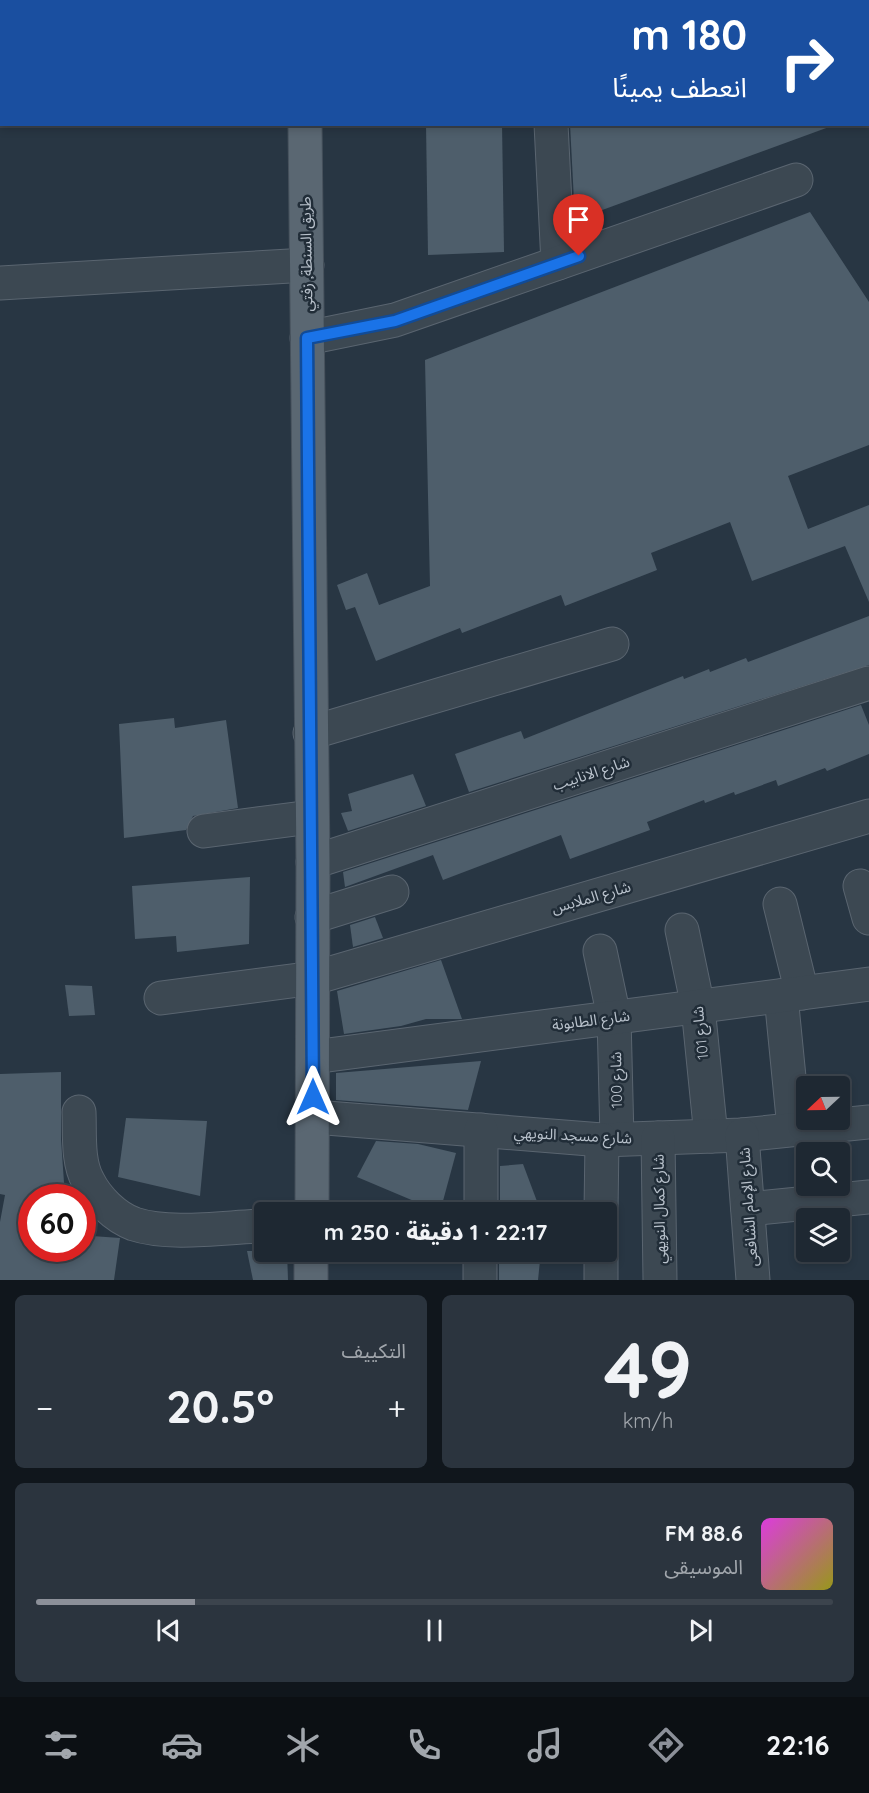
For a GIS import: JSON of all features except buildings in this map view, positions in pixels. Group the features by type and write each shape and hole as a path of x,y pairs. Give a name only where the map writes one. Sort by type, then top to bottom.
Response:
{"main road":[{"name":"طريق السنطة, زفتي","path":"305,126 314,978 312,1202"},
{"path":"311,1262 311,1280"}],"street":[{"path":"551,126 558,263"},
{"path":"307,338 395,321 796,180"},
{"path":"0,283 307,265"},
{"path":"310,733 612,644"},
{"name":"شارع الانابيب","path":"313,862 869,682"},
{"name":"شارع الملابس","path":"161,998 314,978 869,816"},
{"path":"204,831 311,817"},
{"path":"860,886 869,918"},
{"path":"312,917 392,892"},
{"path":"780,904 792,994 794,1128"},
{"name":"شارع 101","path":"682,930 726,1136"},
{"name":"شارع 100","path":"600,951 614,1017 610,1140 602,1202"},
{"name":"شارع الطابونة","path":"313,1057 869,984"},
{"path":"80,1112 80,1147 87,1179 105,1206 134,1224 166,1229 254,1226"},
{"name":"شارع مسجد النويهي","path":"314,1118 610,1140 726,1136 869,1122"},
{"path":"481,1131 481,1202"},
{"name":"شارع الإمام الشافعى","path":"726,1136 748,1209 753,1280"},
{"name":"شارع كمال النويهي","path":"658,1138 660,1280"},
{"path":"748,1209 869,1197"},
{"path":"480,1262 480,1280"},
{"path":"601,1262 601,1280"}],"route":[{"path":"313,1097 314,978 307,338 395,321 579,256"}]}
